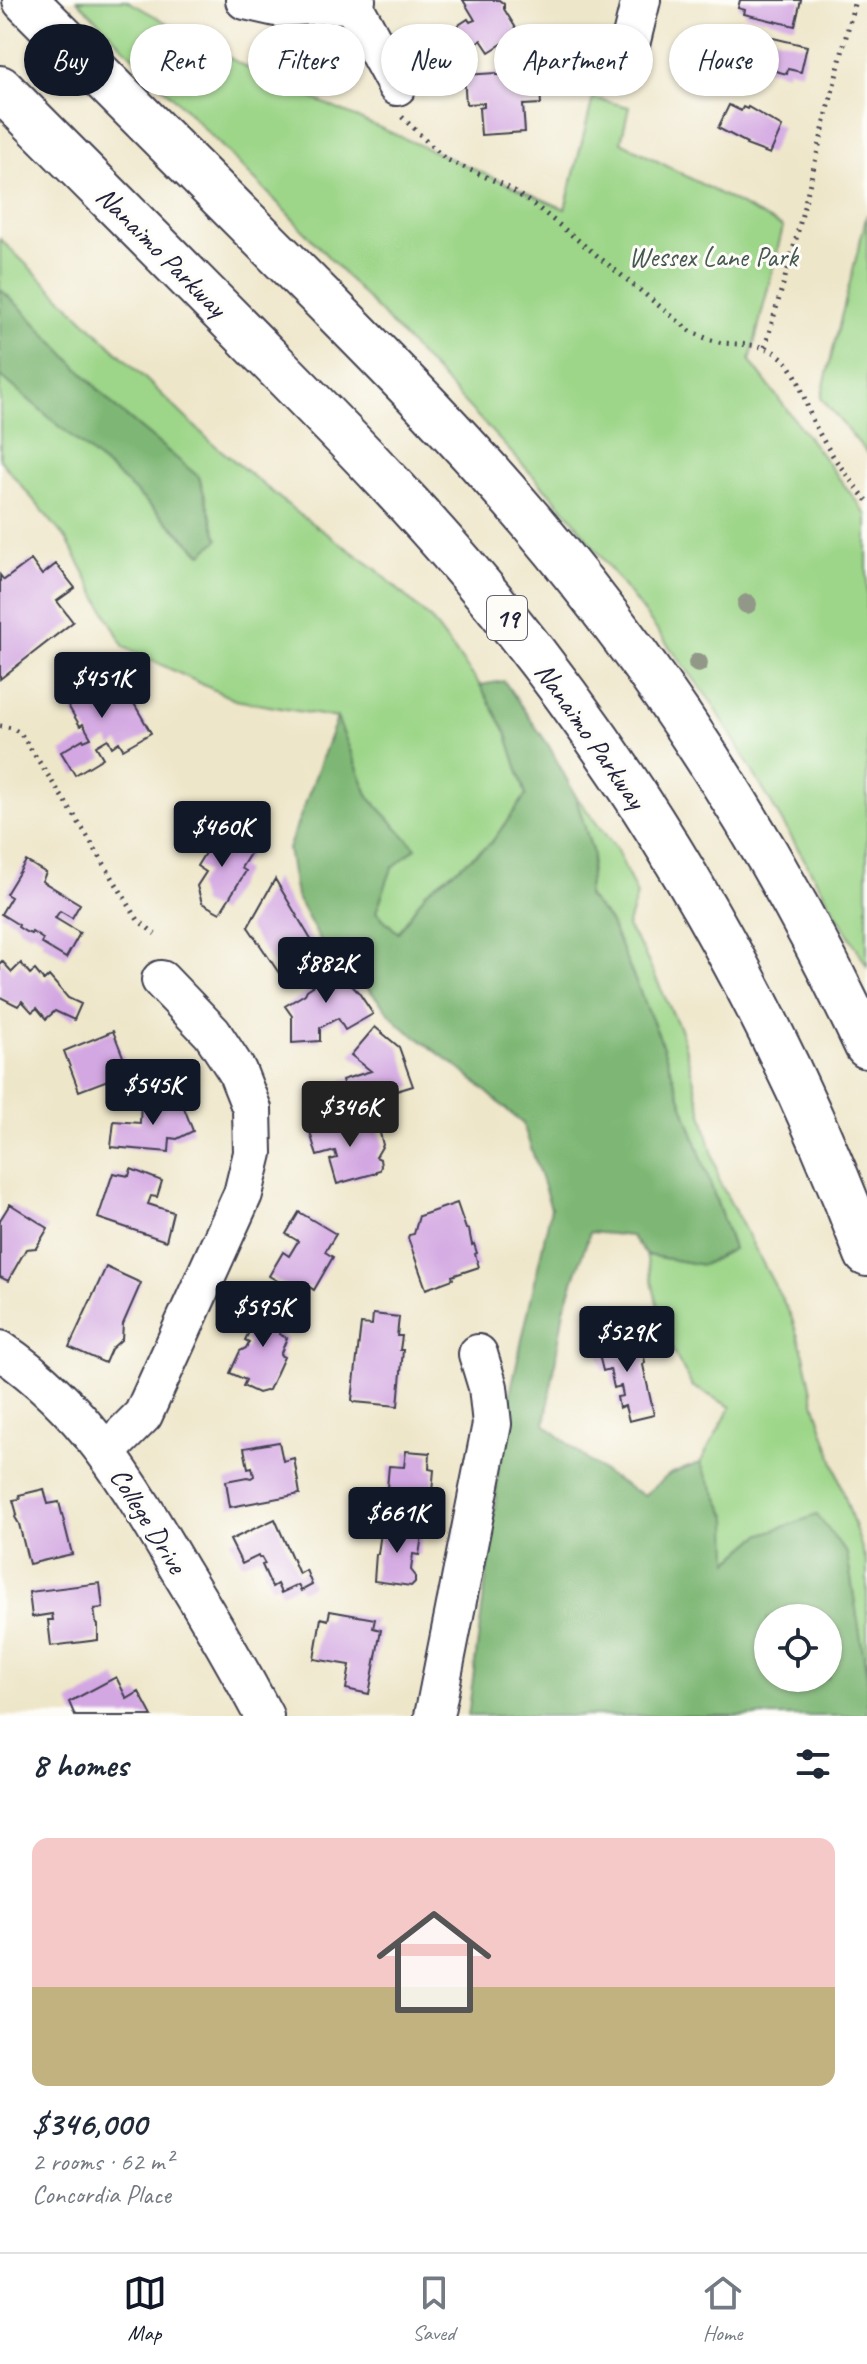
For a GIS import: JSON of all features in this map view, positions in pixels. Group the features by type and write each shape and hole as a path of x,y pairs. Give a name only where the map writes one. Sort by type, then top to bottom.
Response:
{"highway":[{"path":"25,0 433,412 563,559 651,677 725,787 784,886 867,1046"},
{"name":"Nanaimo Parkway","path":"0,88 389,482 501,611 571,703 669,847 744,979 809,1111 867,1254"}],"street":[{"path":"245,0 276,7 354,2 398,100"},
{"path":"635,24 641,0"},
{"path":"106,1452 143,1415 243,1194 253,1153 252,1109 237,1071 212,1033 161,980"},
{"name":"College Drive","path":"0,1350 65,1404 106,1452 170,1553 264,1716"},
{"path":"434,1716 492,1424 488,1387 478,1354"}],"path":[{"path":"765,347 795,243 855,0"},
{"path":"398,100 445,159 504,185 537,207 689,330 721,343 765,347 789,363 817,431 867,500"},
{"path":"0,726 12,728 21,734 138,920 155,934"}],"green space":[{"path":"77,0 126,0 169,24 130,24 130,54 114,37 114,24 101,24"},
{"name":"Wessex Lane Park","path":"232,59 248,68 248,96 307,96 565,209 593,98 629,107 621,142 783,227 750,361 867,515 867,966 713,704 567,512 273,198 172,96 232,96"},
{"path":"867,214 867,453 821,398"},
{"path":"0,239 211,442 299,514 376,569 432,621 480,685 506,732 526,795 491,843 426,892 398,933 376,912 392,868 415,848 369,797 337,718 235,700 124,647 67,540 0,460 0,375 126,483 201,554 218,540 199,477 116,408 0,289"},
{"path":"0,289 116,408 199,477 218,540 202,554 126,483 0,375"},
{"path":"504,681 549,746 575,795 593,854 587,896 609,920 659,1036 733,1249 703,1265 646,1255 631,1236 590,1232 564,1309 545,1424 604,1472 644,1495 670,1474 700,1463 728,1518 729,1562 760,1535 817,1515 847,1554 867,1676 867,1716 468,1716 493,1527 501,1435 551,1208 523,1124 464,1072 400,1025 321,942 296,896 288,849 337,718 369,797 416,848 392,868 376,912 398,933 426,892 491,843 526,795 506,732 480,685"},
{"path":"575,795 617,850 637,895 627,927 643,951 681,1031 720,1183 791,1316 804,1355 815,1405 867,1564 867,1676 847,1554 760,1535 728,1562 728,1518 700,1463 731,1407 692,1386 664,1334 646,1255 703,1265 733,1248 659,1036 609,920 587,896 593,854"}],"building":[{"path":"463,0 499,0 513,24 494,24 494,49 489,52 481,40 478,42 478,24 460,24 468,19 470,22 475,20"},
{"path":"740,0 801,0 795,26 744,14 745,10 738,8"},
{"path":"779,39 807,46 801,72 788,69 787,74 779,72"},
{"path":"494,73 494,96 540,96 541,104 523,105 525,132 481,135 479,108 484,107 484,103 466,104 465,96 478,96 478,74"},
{"path":"729,105 741,111 743,107 748,107 782,127 770,154 746,145 718,128"},
{"path":"31,560 42,575 56,564 75,588 57,601 73,622 0,679 0,575 4,580"},
{"path":"96,667 102,677 106,675 115,691 124,686 151,733 123,749 119,742 112,747 108,739 96,746 103,758 75,775 61,752 83,739 91,738 66,702 78,696 76,692 82,688 77,679"},
{"path":"224,822 238,831 232,840 251,852 241,868 246,871 220,913 202,903 197,886 206,872 197,866"},
{"path":"26,861 46,873 42,881 80,904 72,918 60,911 55,918 80,933 66,958 41,943 43,939 26,932 1,914 11,897 6,894"},
{"path":"275,879 313,943 279,973 248,927"},
{"path":"2,961 12,972 21,963 30,974 35,970 44,981 49,976 68,998 81,1004 74,1020 55,1011 46,1019 37,1008 32,1012 22,1001 18,1006 0,997"},
{"path":"329,962 359,993 373,1014 345,1030 338,1018 320,1028 320,1041 292,1043 292,1016 285,1006 313,986 305,976"},
{"path":"375,1027 399,1047 413,1086 351,1109 342,1080 371,1071 351,1055"},
{"path":"113,1031 129,1072 79,1091 64,1051"},
{"path":"148,1100 172,1104 173,1100 184,1100 193,1131 177,1139 170,1138 169,1152 111,1147 114,1121 140,1123 141,1102"},
{"path":"366,1116 370,1132 379,1129 383,1145 376,1157 380,1159 380,1170 337,1184 330,1160 337,1158 335,1151 317,1156 310,1132"},
{"path":"131,1169 162,1181 157,1197 151,1196 148,1204 173,1212 166,1241 98,1218 113,1173 129,1176"},
{"path":"457,1203 474,1244 479,1267 426,1289 409,1235 414,1234 419,1216"},
{"path":"10,1204 48,1228 36,1248 26,1249 8,1281 0,1277 0,1220"},
{"path":"299,1212 336,1234 325,1252 333,1257 314,1290 308,1286 302,1295 269,1276 283,1252 289,1256 298,1241 286,1234"},
{"path":"106,1267 141,1283 123,1324 122,1339 111,1349 105,1363 69,1347"},
{"path":"265,1299 289,1310 279,1334 287,1338 280,1355 284,1357 269,1390 258,1393 243,1386 246,1380 230,1373 240,1351 249,1342 245,1340"},
{"path":"373,1314 399,1317 397,1336 402,1336 400,1350 403,1350 398,1406 352,1400 361,1324 372,1325"},
{"path":"636,1334 643,1352 654,1415 629,1421 625,1406 619,1408 617,1397 623,1396 621,1386 614,1388 610,1369 603,1371 596,1342"},
{"path":"279,1442 283,1461 294,1458 300,1494 230,1507 226,1481 254,1476 252,1467 248,1468 244,1448"},
{"path":"406,1451 430,1453 429,1469 434,1470 432,1492 436,1496 435,1504 427,1508 400,1505 400,1501 386,1499 389,1466 404,1467"},
{"path":"44,1489 48,1504 59,1502 72,1554 29,1564 13,1500 20,1499 19,1495"},
{"path":"275,1519 299,1574 306,1570 312,1585 301,1591 298,1585 281,1593 277,1584 272,1587 261,1557 242,1564 230,1540"},
{"path":"382,1525 423,1530 419,1555 413,1554 411,1570 415,1582 411,1586 374,1581"},
{"path":"100,1583 103,1608 94,1609 98,1640 51,1646 48,1620 53,1620 52,1614 32,1617 29,1592"},
{"path":"330,1611 375,1619 373,1628 381,1630 369,1694 346,1689 350,1665 314,1659 321,1618 328,1620"},
{"path":"116,1677 127,1699 139,1692 152,1716 75,1716 69,1702"}]}
